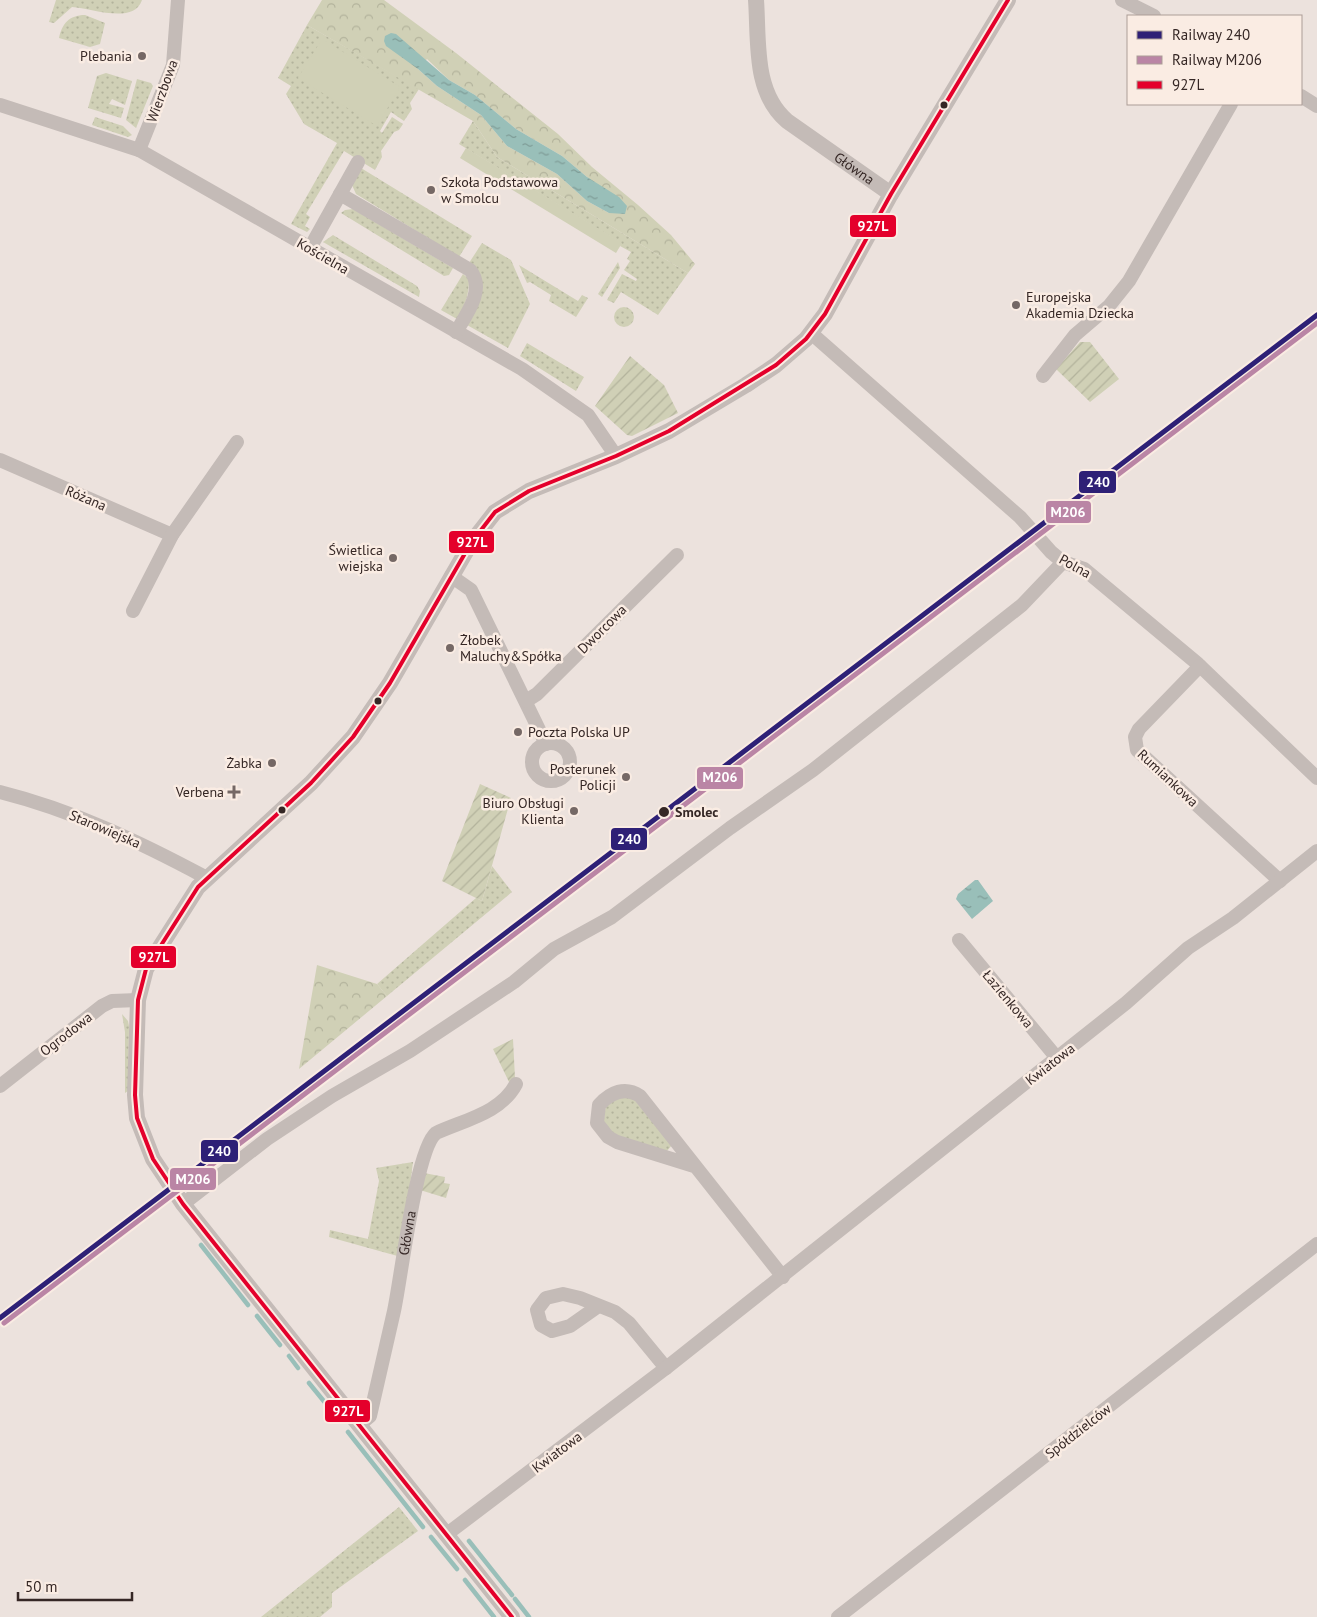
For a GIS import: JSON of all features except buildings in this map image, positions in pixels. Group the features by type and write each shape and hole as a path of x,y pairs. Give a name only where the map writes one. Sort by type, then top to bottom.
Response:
{"street":[{"name":"Wierzbowa","path":"139,150 173,65 178,0"},
{"name":"Główna","path":"756,0 764,85 773,106 787,121 891,194"},
{"path":"512,1617 184,1204 153,1159 137,1118 135,1095 138,1000 146,969 185,905 205,877 311,783 342,751 390,682 476,535 503,506 529,491 616,456 669,431 721,401 776,365 795,350 811,333 825,314 891,194 1008,0"},
{"path":"1122,0 1152,15"},
{"path":"1302,97 1317,106"},
{"name":"Kościelna","path":"0,105 139,150 522,370 577,405 588,415 616,456"},
{"path":"1043,376 1075,335 1108,306 1129,280 1230,105"},
{"path":"310,248 358,162"},
{"path":"340,194 462,265 474,275 476,289 474,296 456,332"},
{"name":"Polna","path":"811,333 845,365 1020,517 1038,540 1063,562 1084,569 1200,666 1317,778"},
{"path":"133,611 172,535 236,442"},
{"name":"Różana","path":"0,460 172,535"},
{"name":"Dworcowa","path":"526,701 538,694 677,554"},
{"path":"184,1204 275,1134 332,1096 410,1051 514,982 554,949 612,917 730,828 813,770 1022,605 1063,562"},
{"path":"451,576 471,590 546,744"},
{"name":"Rumiankowa","path":"1200,666 1139,729 1135,736 1137,750 1280,881"},
{"name":"Starowiejska","path":"0,792 30,799 86,820 174,860 205,877"},
{"name":"Kwiatowa","path":"447,1534 666,1368 1126,1003 1188,948 1233,918 1317,851"},
{"name":"Łazienkowa","path":"959,940 1057,1058"},
{"name":"Ogrodowa","path":"0,1086 102,1006 112,1000 138,1000"},
{"name":"Główna","path":"359,1425 370,1416 394,1311 415,1191 426,1147 431,1137 472,1119 499,1103 512,1091 516,1084"},
{"path":"694,1166 608,1138 597,1124 599,1104 614,1092 633,1092 640,1096 783,1276"},
{"name":"Spółdzielców","path":"838,1617 1317,1244"},
{"path":"597,1306 614,1312 629,1323 666,1368"}],"green space":[{"path":"56,0 142,0 137,8 130,12 121,13 72,7 54,23 49,22"},
{"path":"322,0 384,0 456,53 558,134 592,167 671,235 695,264 688,273 497,157 473,121 307,25","holes":["427,59 449,80 475,95 516,129 562,156 587,177 609,213 587,201 557,174 507,146 481,115 437,86 418,69"]},
{"path":"79,15 85,15 105,23 100,44 90,47 59,38 62,28 67,21"},
{"path":"307,25 419,89 410,103 412,109 404,121 391,112 380,131 382,133 392,117 403,124 399,130 394,132 381,151 382,157 375,170 344,151 306,214 310,217 305,226 310,229 307,232 291,224 337,143 304,124 286,94 291,86 278,78"},
{"path":"322,39 400,87 377,126 298,78"},
{"path":"106,73 132,81 125,105 112,99 109,104 124,108 121,118 88,108 97,76"},
{"path":"137,79 151,83 153,86 136,128 126,120"},
{"path":"95,117 123,126 132,135 128,137 92,125"},
{"path":"473,121 497,157 688,273 658,315 621,292 614,303 607,300 622,274 636,281 637,279 624,270 630,261 627,259 631,252 620,246 621,243 459,144"},
{"path":"466,148 622,243 616,253 460,158"},
{"path":"361,168 472,236 459,257 356,194 352,185"},
{"path":"353,209 453,268 449,275 444,276 341,213 345,210"},
{"path":"333,235 417,286 420,291 419,297 323,242"},
{"path":"482,243 511,260 530,304 508,348 467,325 476,310 469,263"},
{"path":"618,262 620,268 602,297 598,294"},
{"path":"519,265 578,301 582,295 588,298 576,317 549,301 551,295 530,282 527,283"},
{"path":"463,274 469,279 468,290 464,305 457,319 441,310"},
{"path":"624,307 631,310 634,317 631,324 624,327 617,324 614,317 617,310"},
{"path":"1080,342 1090,342 1119,379 1090,402 1056,369"},
{"path":"527,343 584,377 576,391 520,356"},
{"path":"630,356 664,385 678,413 632,436 627,435 595,406"},
{"path":"480,784 511,798 482,901 442,881"},
{"path":"492,866 512,892 387,996 377,984 476,898 482,901"},
{"path":"317,965 377,984 387,996 299,1069"},
{"path":"122,1014 128,1021 129,1026 128,1091 125,1093 125,1032"},
{"path":"513,1039 515,1078 510,1084 493,1049"},
{"path":"625,1096 634,1099 672,1145 667,1151 618,1137 603,1126 606,1104"},
{"path":"413,1162 401,1257 329,1237 330,1230 368,1239 379,1181 376,1168"},
{"path":"424,1173 445,1177 444,1183 450,1184 446,1198 420,1190"},
{"path":"399,1507 418,1531 332,1593 332,1607 320,1617 261,1617"}],"water":[{"path":"391,33 396,34 449,80 475,95 516,129 562,156 587,177 619,197 627,206 625,214 609,213 587,201 557,174 507,146 481,115 437,86 418,69 386,46 385,36"},
{"path":"975,880 978,880 993,901 972,919 956,899 958,894"}],"waterway":[{"path":"201,1245 248,1305"},
{"path":"257,1316 280,1345"},
{"path":"289,1356 298,1368"},
{"path":"309,1383 340,1421"},
{"path":"348,1432 423,1527"},
{"path":"431,1537 457,1569"},
{"path":"469,1541 512,1595"},
{"path":"465,1580 494,1617"},
{"path":"515,1599 529,1617"}],"rail line":[{"name":"240","path":"0,1318 1317,315"},
{"name":"M206","path":"4,1323 1317,323"}],"transit line":[{"name":"927L","path":"512,1617 183,1204 153,1159 137,1118 135,1095 138,1000 146,969 198,887 311,783 353,737 390,683 471,543 495,512 529,491 616,456 669,431 776,365 806,339 825,314 891,194 1008,0"}],"place":[{"name":"Plebania","path":"142,56"},
{"name":"Szkoła Podstawowa w Smolcu","path":"431,190"},
{"name":"Europejska Akademia Dziecka","path":"1016,305"},
{"name":"Świetlica wiejska","path":"393,558"},
{"name":"Żłobek Maluchy&Spółka","path":"450,648"},
{"name":"Poczta Polska UP","path":"518,732"},
{"name":"Żabka","path":"272,763"},
{"name":"Posterunek Policji","path":"626,777"},
{"name":"Verbena","path":"234,792"},
{"name":"Biuro Obsługi Klienta","path":"574,811"},
{"name":"Smolec","path":"664,812"}]}
